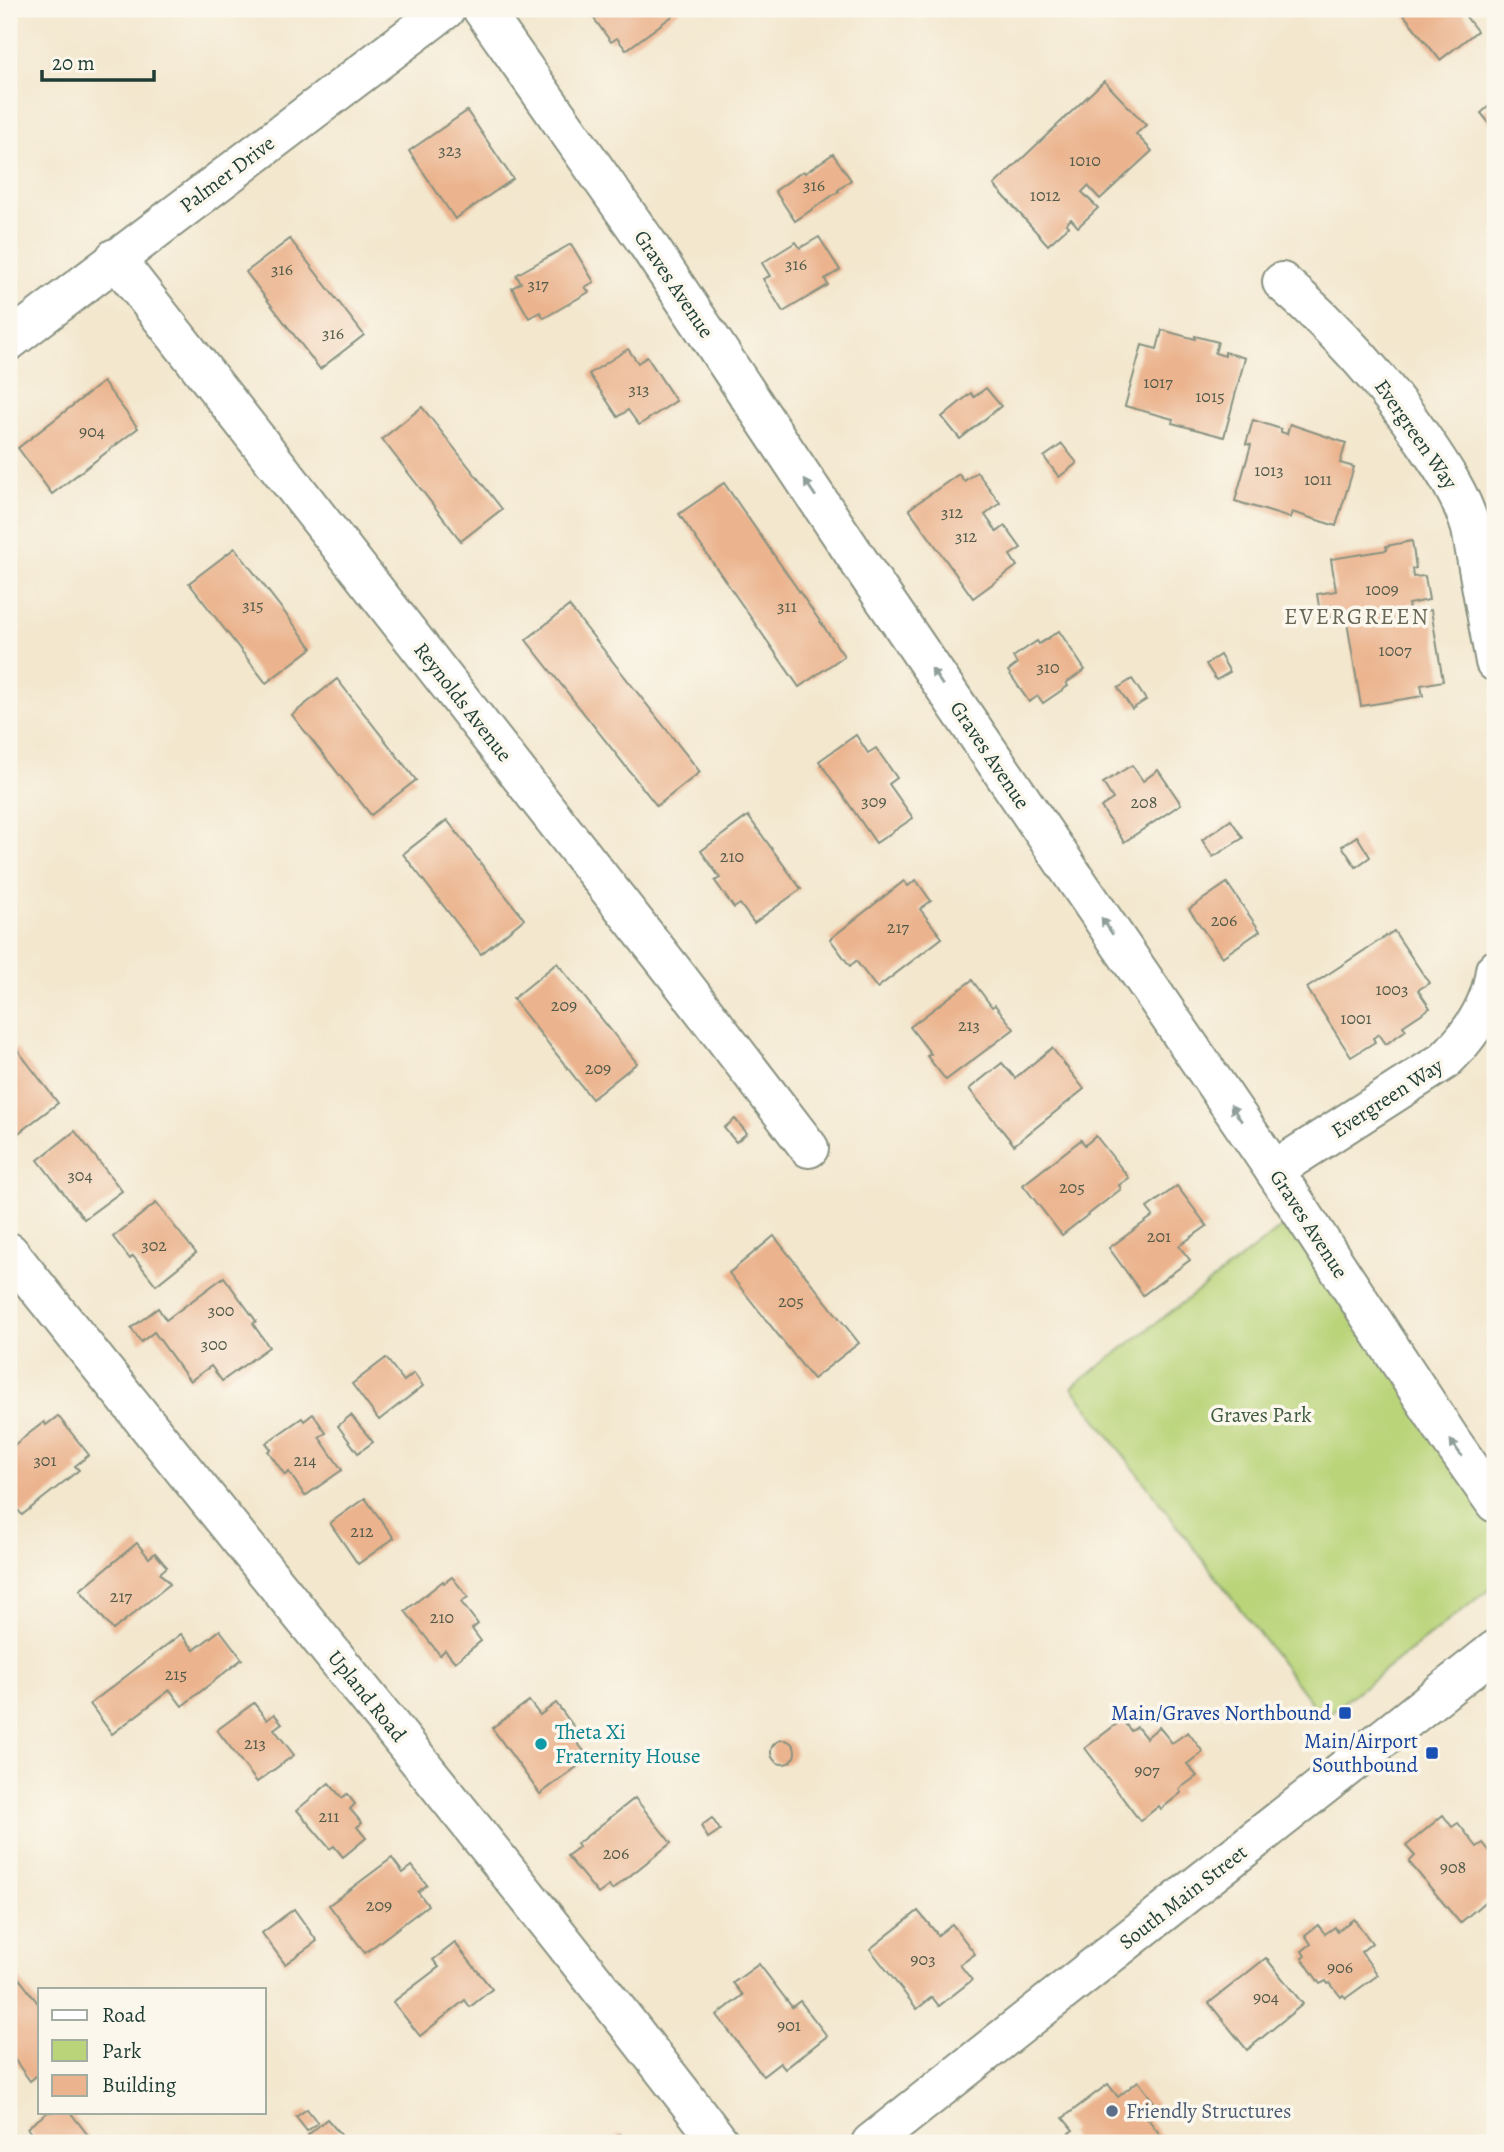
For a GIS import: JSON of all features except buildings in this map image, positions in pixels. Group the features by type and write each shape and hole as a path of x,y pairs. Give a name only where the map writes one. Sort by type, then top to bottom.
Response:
{"street":[{"name":"Palmer Drive","path":"9,341 446,9"},
{"name":"Graves Avenue","path":"482,9 647,243 870,578 1274,1170 1495,1503"},
{"name":"Reynolds Avenue","path":"116,258 661,954 809,1148"},
{"name":"Evergreen Way","path":"1282,282 1334,329 1395,398 1441,466 1465,509 1471,529 1495,662"},
{"name":"Evergreen Way","path":"1274,1170 1444,1062 1474,1027 1493,985 1495,970"},
{"name":"Upland Road","path":"9,1252 175,1461 485,1840 720,2143"},
{"name":"South Main Street","path":"871,2143 1495,1650"}],"green space":[{"name":"Graves Park","path":"1293,1219 1495,1527 1495,1585 1323,1718 1072,1387"}],"place":[{"name":"Main/Graves Northbound","path":"1345,1713"},
{"name":"Theta Xi Fraternity House","path":"541,1744"},
{"name":"Main/Airport Southbound","path":"1432,1753"},
{"name":"Friendly Structures","path":"1112,2111"}],"district":[{"name":"EVERGREEN","path":"1357,616"}]}
